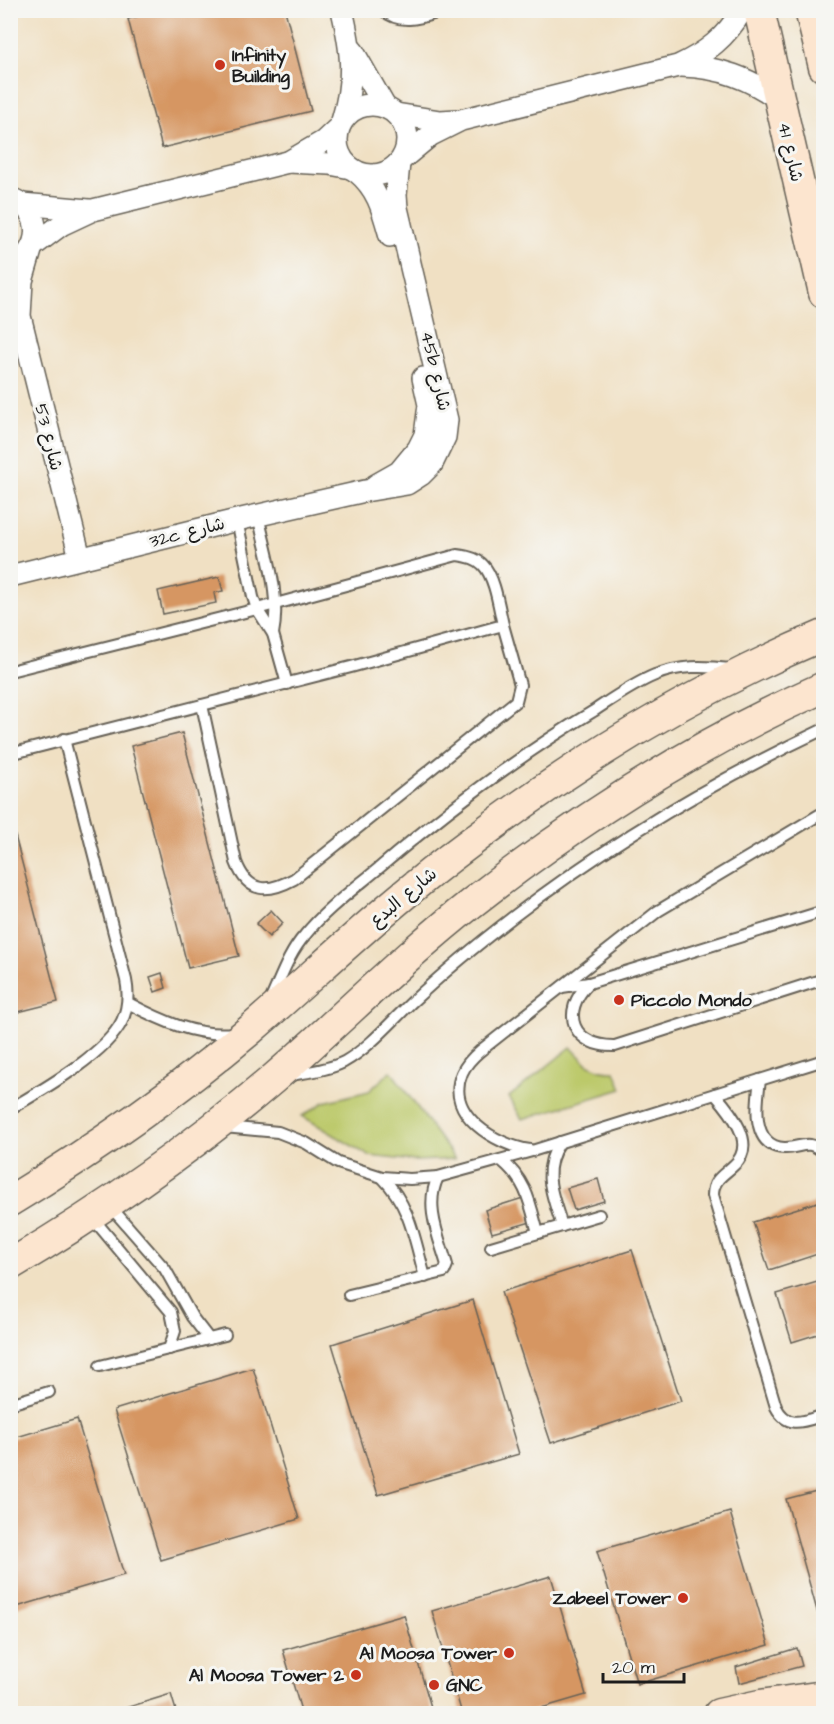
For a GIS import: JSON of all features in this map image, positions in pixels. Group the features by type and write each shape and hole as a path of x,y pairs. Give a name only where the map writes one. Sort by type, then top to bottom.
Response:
{"main road":[{"name":"شارع 41","path":"759,10 824,293"},
{"path":"810,10 824,67"},
{"path":"812,640 824,622"},
{"name":"شارع البدع","path":"10,1201 63,1169 138,1117 254,1026 465,846 535,795 647,723 746,670 812,640"},
{"path":"10,1265 99,1210 215,1126 472,903 564,835 660,772 775,709 824,687"},
{"path":"719,1713 824,1696"}],"street":[{"path":"342,10 350,46 351,84 337,145 340,154 354,170"},
{"path":"33,246 62,225 93,210 288,162 324,141 349,113 366,105 440,121 461,120 678,66 699,57 718,43 742,10"},
{"path":"350,46 366,77 390,111 402,122 407,141 406,150 400,161"},
{"path":"678,66 700,66 721,70 762,87 780,100"},
{"path":"288,162 330,164 366,175 384,174 431,135 461,120"},
{"name":"45b شارع","path":"364,491 407,484 421,475 432,464 439,451 445,437 447,420 398,208 396,195 400,161"},
{"name":"45b شارع","path":"354,170 372,188 383,208 429,405 424,435 410,461 399,472 364,491"},
{"path":"15,199 57,209 93,210"},
{"path":"10,266 27,256 36,236 33,218 15,199"},
{"name":"شارع 53","path":"33,246 15,307 80,558"},
{"name":"32c شارع","path":"10,576 364,491"}],"lane":[{"path":"383,10 393,18 403,20 446,10"},
{"path":"258,515 276,604 273,634"},
{"path":"237,520 257,609 273,634 287,684"},
{"path":"10,671 257,609 456,555 470,557 483,564 490,577 520,685 516,701 294,879 278,888 264,889 251,885 241,875 202,705"},
{"path":"10,754 287,684 503,624"},
{"path":"128,1003 164,1022 188,1029 220,1034 254,1026 302,937 316,921 403,847 513,764 574,722 654,676 689,666 746,670"},
{"path":"273,1078 326,1068 345,1061 362,1049 435,980 504,924 594,858 679,804 767,756 824,729"},
{"path":"10,1109 88,1058 122,1022 128,1003 126,980 64,739"},
{"path":"532,1151 501,1143 487,1135 475,1124 462,1105 459,1086 462,1073 469,1062 658,911 824,812"},
{"path":"561,987 589,983 824,911"},
{"path":"589,983 577,995 572,1010 575,1026 584,1039 598,1046 615,1046 824,979"},
{"path":"215,1126 278,1132 299,1140 338,1163 382,1177 410,1179 438,1177 532,1151 824,1060"},
{"path":"760,1080 756,1113 763,1134 769,1142 782,1148 812,1145 824,1153"},
{"path":"715,1094 738,1126 743,1141 743,1151 739,1160 716,1181 713,1195 776,1407 780,1414 792,1422 800,1423 824,1415"},
{"path":"560,1142 549,1163 548,1174 562,1226"},
{"path":"501,1160 511,1168 525,1188 538,1233"},
{"path":"382,1177 396,1191 408,1215 425,1277"},
{"path":"349,1295 441,1274 446,1269 447,1265 433,1215 433,1194 438,1177"},
{"path":"99,1210 165,1269 192,1317 209,1339"},
{"path":"99,1210 171,1312 175,1331 169,1349"},
{"path":"491,1247 599,1215"},
{"path":"100,1366 225,1335"},
{"path":"12,1401 49,1392"}],"green space":[{"path":"571,1047 595,1068 615,1071 622,1089 522,1119 509,1097"},
{"path":"391,1071 455,1159 416,1161 369,1156 302,1116 324,1102 369,1091"}],"building":[{"name":"Infinity Building","path":"161,10 285,10 311,111 162,148 128,19"},
{"path":"219,577 223,591 214,593 216,603 163,614 158,591"},
{"path":"182,733 239,956 188,968 131,746"},
{"path":"10,824 12,824 58,1002 10,1014"},
{"path":"271,910 283,923 269,937 256,924"},
{"path":"162,973 166,988 155,992 150,977"},
{"path":"598,1179 604,1201 574,1210 567,1188"},
{"path":"523,1198 531,1222 492,1233 485,1210"},
{"path":"824,1200 824,1252 769,1270 753,1222"},
{"path":"632,1250 681,1401 551,1443 501,1292"},
{"path":"824,1280 824,1332 792,1342 777,1294"},
{"path":"473,1300 519,1454 378,1495 332,1344"},
{"path":"253,1368 299,1519 161,1560 114,1410"},
{"path":"77,1419 124,1575 10,1609 10,1439"},
{"path":"824,1489 824,1624 821,1625 786,1499"},
{"name":"Zabeel Tower","path":"730,1512 769,1645 637,1684 597,1551"},
{"name":"Al Moosa Tower","path":"551,1576 586,1695 521,1714 462,1714 432,1611"},
{"name":"Al Moosa Tower 2","path":"404,1615 433,1714 302,1714 283,1650"},
{"path":"797,1648 802,1666 739,1683 736,1667"},
{"path":"171,1694 177,1714 109,1714 109,1713"}],"place":[{"name":"Infinity Building","path":"220,65"},
{"name":"Piccolo Mondo","path":"619,1000"},
{"name":"Zabeel Tower","path":"683,1598"},
{"name":"Al Moosa Tower","path":"509,1653"},
{"name":"Al Moosa Tower 2","path":"356,1675"},
{"name":"GNC","path":"434,1685"}]}
